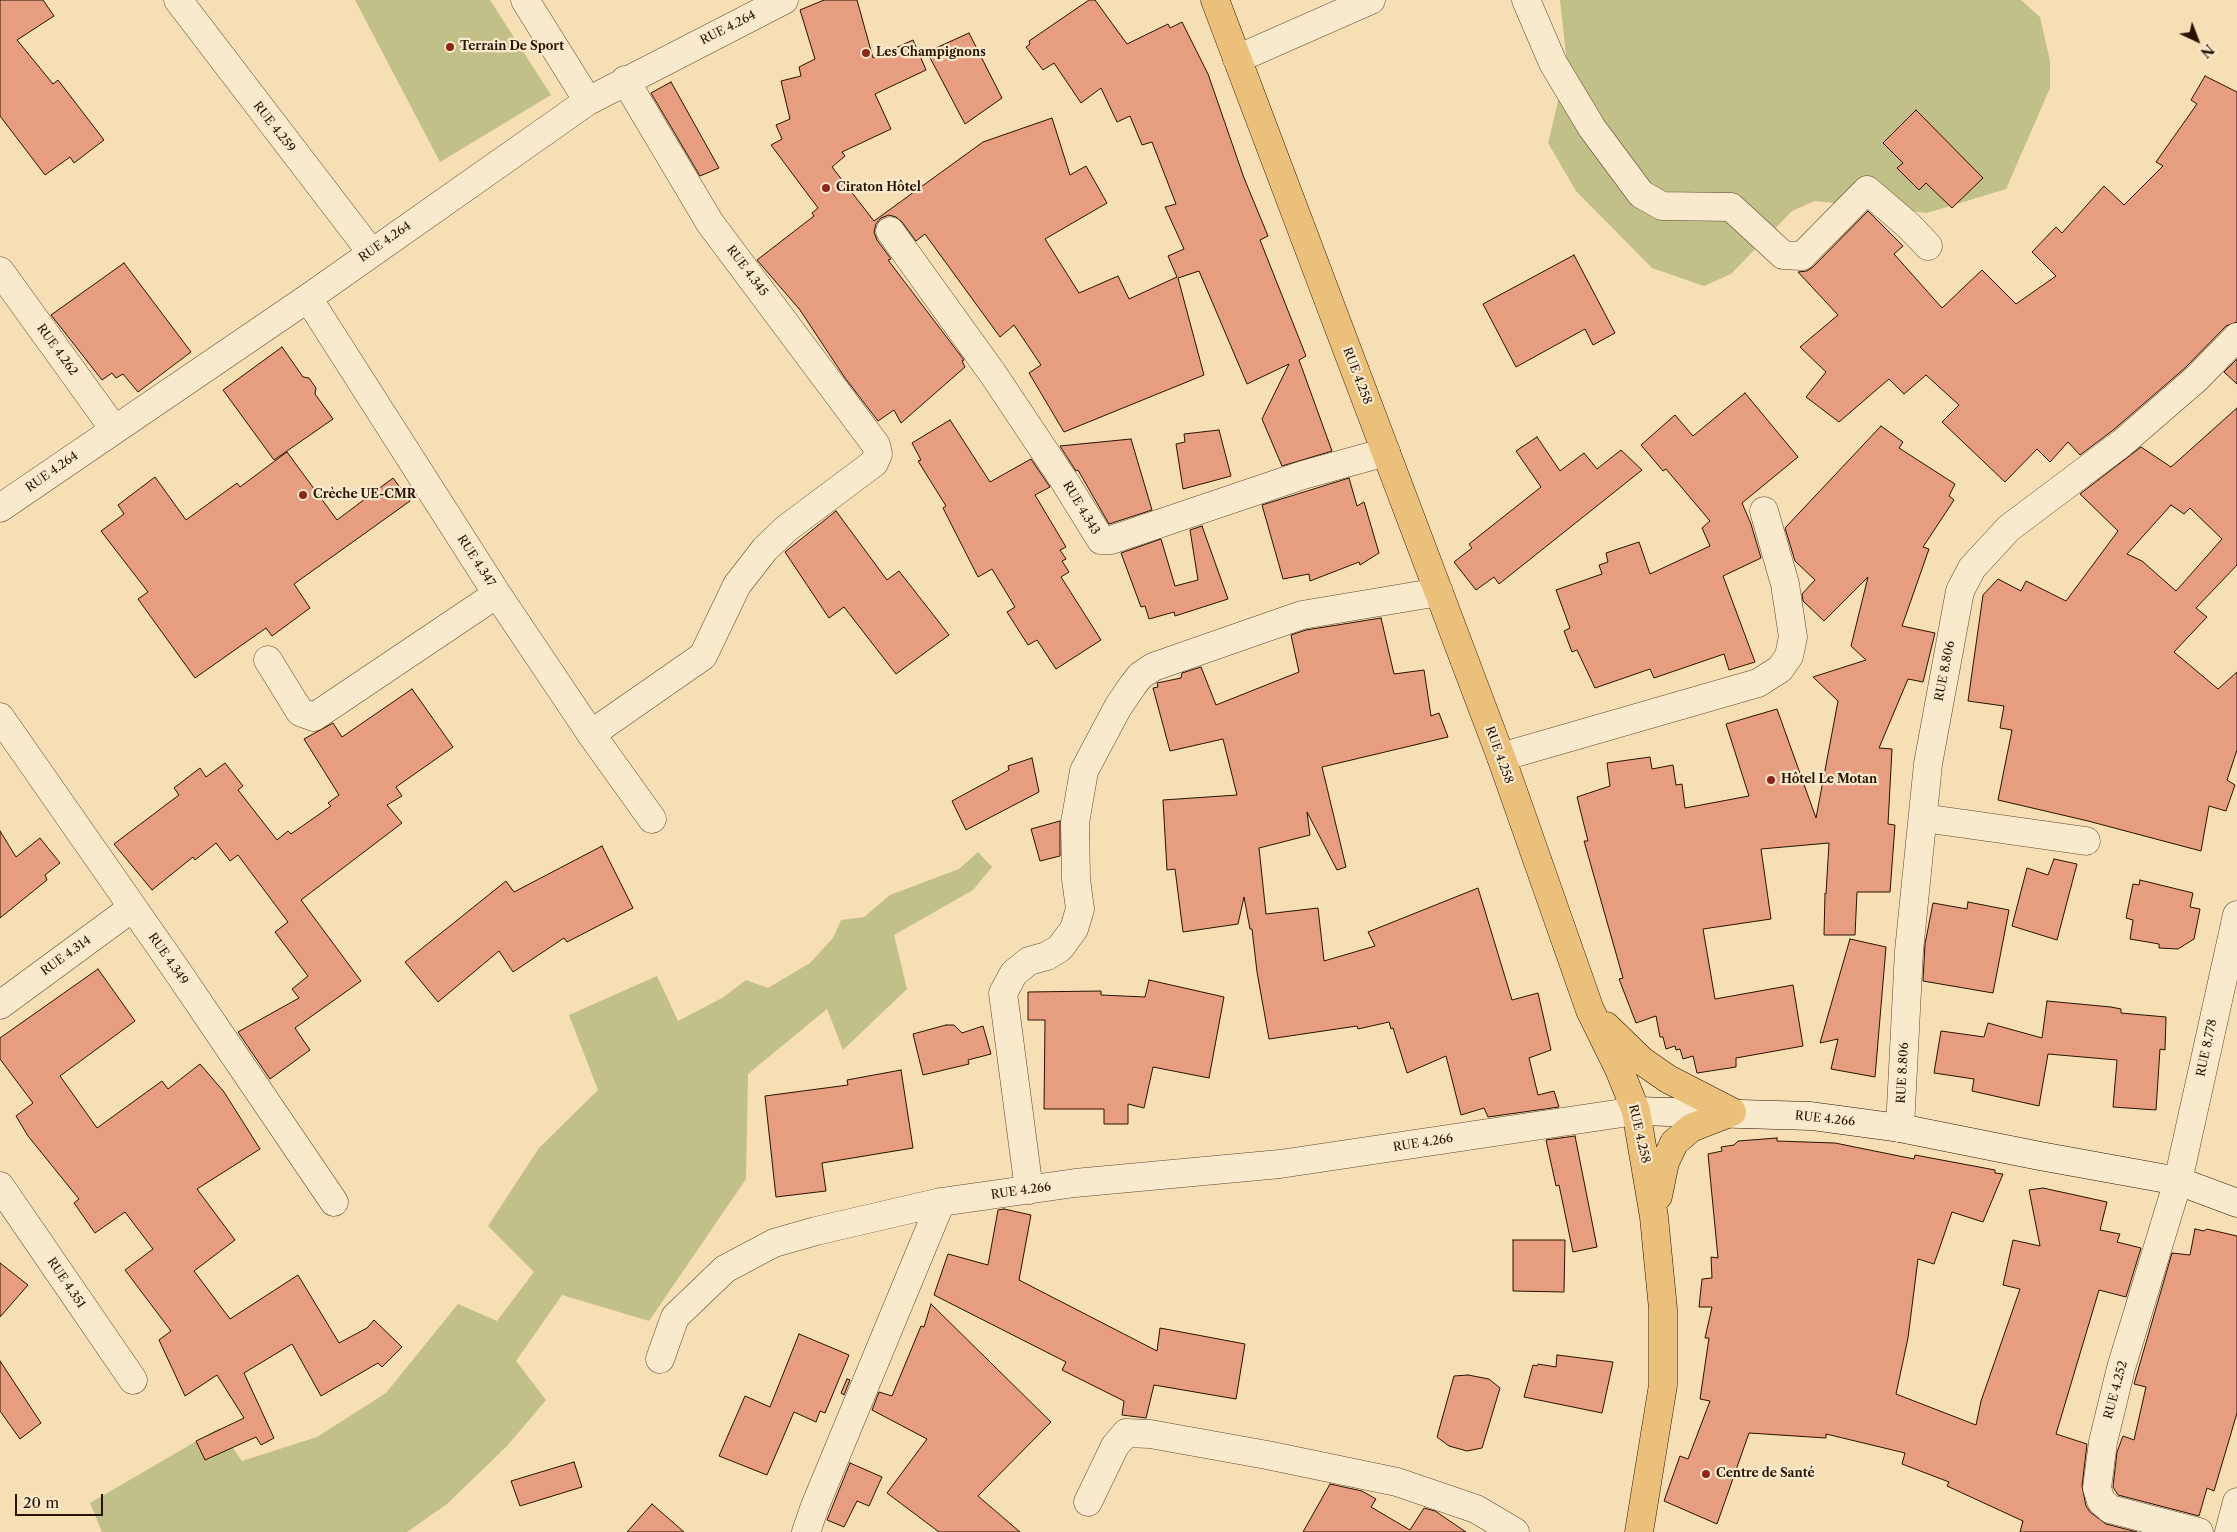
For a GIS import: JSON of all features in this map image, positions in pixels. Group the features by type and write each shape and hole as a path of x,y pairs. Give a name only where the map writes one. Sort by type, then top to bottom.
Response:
{"highway":[{"name":"RUE 4.258","path":"1215,0 1501,757 1590,1010 1619,1069 1636,1111 1654,1217 1663,1309 1663,1385 1639,1532"},
{"path":"1590,1010 1642,1061 1668,1079 1732,1112"},
{"path":"1654,1217 1665,1162 1674,1142 1691,1128 1732,1112"}],"street":[{"name":"RUE 4.259","path":"178,0 371,252"},
{"path":"525,0 588,101"},
{"name":"RUE 4.264","path":"0,508 308,298 588,101 625,80 784,0"},
{"path":"1237,59 1371,0"},
{"path":"1526,0 1553,63 1592,128 1641,194 1662,206 1731,207 1784,254 1802,256 1867,190 1909,226 1928,246"},
{"name":"RUE 4.345","path":"591,734 704,656 738,585 765,549 787,528 874,463 878,454 876,445 871,437 710,223 625,80"},
{"name":"RUE 4.343","path":"890,231 999,382 1101,540 1111,540 1303,475 1386,452"},
{"name":"RUE 4.262","path":"0,271 114,429"},
{"name":"RUE 4.347","path":"308,298 497,594 591,734 652,819"},
{"name":"RUE 8.806","path":"1900,1128 1905,1067 1906,988 1928,764 1960,591 1972,568 2009,528 2122,443 2196,379 2237,337"},
{"path":"1501,757 1758,683 1780,669 1789,656 1793,637 1785,584 1764,511"},
{"path":"1029,1190 1003,993 1014,973 1029,961 1047,956 1060,948 1074,929 1080,909 1076,879 1075,823 1084,771 1128,692 1140,676 1153,667 1302,616 1439,592"},
{"path":"268,660 300,712 314,716 497,594"},
{"name":"RUE 4.349","path":"0,717 173,965 334,1202"},
{"path":"1923,818 2086,841"},
{"name":"RUE 4.314","path":"0,1004 132,908"},
{"name":"RUE 8.778","path":"2178,1181 2230,975 2237,915"},
{"name":"RUE 4.266","path":"660,1359 675,1317 725,1269 774,1243 941,1202 1075,1183 1280,1164 1636,1111 1732,1112 1811,1116 1900,1128 2178,1181 2237,1203"},
{"name":"RUE 4.252","path":"2178,1181 2121,1368 2103,1442 2097,1488 2101,1501 2110,1509 2199,1532"},
{"name":"RUE 4.351","path":"0,1186 133,1380"},
{"path":"806,1532 815,1506 941,1202"},
{"path":"1088,1502 1115,1446 1126,1433 1150,1434 1267,1455 1397,1482 1476,1509 1515,1532"},
{"path":"2229,1532 2237,1502"}],"shaded area":[{"name":"Terrain De Sport","path":"355,0 490,0 551,95 440,162"},
{"path":"1560,0 2021,0 2040,17 2050,61 2050,88 2006,189 1927,213 1815,201 1792,211 1731,274 1704,286 1652,268 1576,191 1548,143 1567,64"},
{"path":"978,852 992,867 973,890 894,935 907,989 843,1050 827,1009 748,1074 746,1179 649,1321 562,1295 516,1361 546,1400 507,1446 447,1504 407,1532 102,1532 90,1503 219,1428 242,1461 317,1437 386,1393 458,1304 497,1321 534,1272 488,1226 539,1148 598,1090 569,1015 657,976 678,1021 722,998 746,980 768,988 810,963 833,938 841,920 864,917 890,895 959,869"}],"building":[{"path":"0,0 43,0 54,16 17,40 53,84 58,80 104,140 74,163 70,157 45,175 0,116"},
{"path":"824,0 857,0 873,58 913,40 926,70 875,94 891,129 842,152 845,156 832,167 874,221 983,142 1052,118 1070,175 1086,166 1107,203 1045,239 1079,293 1118,276 1129,299 1177,277 1168,256 1184,249 1165,207 1176,204 1152,142 1142,145 1130,116 1117,122 1101,88 1081,103 1054,63 1043,70 1026,47 1030,44 1029,41 1089,0 1095,0 1127,44 1168,24 1170,28 1182,22 1208,74 1244,178 1268,236 1260,240 1306,356 1299,360 1332,451 1282,466 1262,419 1289,364 1247,384 1199,271 1178,278 1204,375 1064,432 1029,373 1041,365 1014,325 1000,337 925,234 916,241 902,222 896,217 889,215 881,218 876,224 874,232 877,240 891,259 888,260 964,360 962,361 965,367 901,423 894,410 878,421 845,378 800,310 757,260 814,216 812,213 818,208 771,145 782,139 776,125 790,119 781,81 801,76 799,67 815,59 800,10"},
{"path":"969,33 1002,98 965,124 927,52"},
{"path":"2205,76 2237,92 2237,322 2226,326 2185,368 2112,431 2080,455 2068,442 2050,462 2037,449 2005,482 1942,422 1959,405 1926,375 1904,394 1889,379 1839,422 1806,397 1826,372 1800,347 1838,315 1798,272 1807,271 1813,267 1868,211 1903,246 1894,254 1942,308 1982,270 2016,304 2056,276 2032,252 2056,227 2062,233 2104,186 2124,205 2163,166 2156,162 2197,104 2191,100"},
{"path":"671,82 719,168 700,176 651,93"},
{"path":"1916,110 1983,178 1952,208 1926,183 1919,190 1897,168 1903,163 1883,143"},
{"path":"1574,255 1615,333 1593,345 1585,329 1516,367 1483,304"},
{"path":"124,263 191,352 138,392 123,374 116,378 112,373 102,380 51,315"},
{"path":"282,347 303,377 309,378 316,388 315,394 333,419 274,460 223,390"},
{"path":"2237,359 2237,384 2224,372"},
{"path":"1745,393 1798,457 1742,503 1751,524 1761,558 1723,576 1755,662 1729,670 1724,654 1654,678 1650,669 1595,688 1577,650 1572,652 1564,631 1570,628 1556,590 1602,574 1599,565 1608,562 1606,553 1639,542 1650,574 1710,546 1702,528 1710,521 1666,469 1663,471 1641,445 1675,415 1693,436"},
{"path":"2237,408 2237,565 2196,608 2207,617 2174,652 2218,689 2237,672 2237,750 2227,780 2235,785 2226,811 2209,806 2201,851 2088,821 1998,800 2012,730 2000,728 2004,706 1968,701 1983,595 1998,579 2021,591 2026,581 2066,601 2118,531 2080,494 2141,447 2171,467","holes":["2171,505 2184,514 2190,508 2222,539 2176,591 2142,561 2127,554"]},
{"path":"950,420 990,482 1031,459 1050,487 1035,495 1066,547 1060,550 1066,559 1062,561 1069,572 1061,577 1101,640 1056,669 1037,640 1028,645 1007,612 1015,607 992,569 978,577 943,508 946,506 918,461 921,460 912,443"},
{"path":"1881,426 1903,442 1899,448 1955,484 1949,496 1954,500 1923,547 1929,549 1902,626 1935,633 1923,682 1908,679 1879,748 1892,749 1888,824 1895,825 1890,892 1857,892 1855,935 1824,935 1829,843 1761,849 1771,919 1703,929 1715,999 1793,985 1803,1046 1736,1058 1736,1067 1697,1073 1693,1056 1683,1059 1680,1049 1676,1050 1675,1046 1666,1049 1663,1037 1660,1037 1656,1016 1636,1023 1619,979 1623,978 1584,841 1588,841 1577,797 1610,786 1607,763 1650,757 1652,769 1673,765 1676,785 1682,784 1685,808 1749,796 1726,724 1777,709 1816,818 1838,701 1813,677 1866,660 1851,646 1868,577 1824,621 1803,601 1802,594 1815,580 1795,561 1785,528"},
{"path":"1219,430 1231,476 1183,489 1176,444 1185,442 1184,434"},
{"path":"1537,437 1560,471 1584,453 1597,469 1621,450 1642,470 1499,584 1494,577 1476,590 1454,562 1472,548 1469,544 1541,487 1516,451"},
{"path":"1131,439 1152,510 1109,524 1078,470 1076,471 1060,446"},
{"path":"287,452 337,520 393,478 410,501 294,584 310,608 272,636 266,628 195,678 138,599 148,592 101,531 124,514 118,505 155,477 186,520 237,483 240,487"},
{"path":"1349,478 1357,506 1364,502 1379,553 1360,565 1359,562 1310,581 1309,574 1283,579 1262,505"},
{"path":"836,511 887,580 899,571 949,635 896,674 844,607 829,618 785,552"},
{"path":"1202,526 1228,599 1175,616 1174,612 1149,619 1145,606 1141,607 1121,553 1161,539 1175,586 1198,580 1190,530"},
{"path":"1381,618 1394,674 1424,670 1431,716 1439,713 1448,737 1322,767 1346,867 1337,870 1307,812 1310,835 1259,848 1266,914 1318,908 1324,961 1375,946 1368,932 1478,888 1512,1000 1538,993 1551,1050 1529,1058 1538,1095 1554,1091 1559,1107 1488,1117 1484,1108 1461,1115 1446,1056 1407,1073 1393,1028 1391,1029 1389,1022 1358,1029 1357,1026 1269,1039 1257,972 1252,929 1250,929 1244,897 1238,924 1183,932 1175,869 1167,870 1163,800 1237,795 1223,739 1170,751 1153,688 1158,687 1157,683 1181,678 1182,673 1201,667 1216,705 1299,672 1291,635 1306,630"},
{"path":"412,689 453,747 396,787 402,796 387,805 402,823 301,900 361,981 295,1028 310,1050 270,1079 238,1032 299,998 292,989 308,976 275,932 288,922 238,855 230,861 216,843 195,860 193,857 152,890 114,844 179,795 174,788 200,768 206,777 225,763 243,786 238,790 277,840 288,831 291,834 331,806 328,803 339,795 304,739 333,723 342,737"},
{"path":"1032,758 1039,792 966,830 952,801 1009,770 1008,766"},
{"path":"1060,821 1060,856 1040,861 1031,829"},
{"path":"0,831 16,857 40,838 60,863 45,875 47,880 0,918"},
{"path":"602,846 633,908 567,942 564,938 513,972 499,951 438,1002 405,962 506,881 514,892"},
{"path":"2054,859 2077,864 2057,940 2012,926 2027,868 2048,875"},
{"path":"2140,880 2193,893 2190,907 2200,909 2194,939 2178,949 2159,948 2159,944 2130,939 2133,920 2126,918 2133,884 2139,885"},
{"path":"1968,902 2009,910 1993,993 1923,981 1925,944 1933,903 1967,909"},
{"path":"1850,939 1886,947 1875,1077 1831,1069 1838,1039 1820,1043"},
{"path":"98,969 135,1021 60,1076 97,1128 162,1081 168,1089 200,1064 224,1092 260,1149 197,1189 235,1240 194,1271 230,1319 298,1275 339,1343 367,1328 374,1320 402,1347 382,1367 378,1363 321,1396 292,1344 244,1373 274,1438 261,1445 256,1437 205,1460 196,1441 244,1418 217,1375 185,1396 159,1340 171,1331 125,1270 153,1249 125,1212 95,1233 74,1203 79,1199 28,1136 16,1116 33,1103 0,1059 0,1038"},
{"path":"1149,980 1224,997 1209,1078 1153,1067 1144,1108 1128,1104 1128,1124 1104,1124 1104,1109 1044,1109 1045,1020 1028,1020 1028,992 1101,991 1101,995 1145,997"},
{"path":"2047,1001 2111,1007 2121,1009 2121,1013 2166,1017 2165,1050 2160,1049 2156,1110 2113,1107 2117,1060 2048,1054 2039,1106 1972,1091 1974,1079 1934,1073 1941,1031 1984,1037 1988,1023 2042,1038"},
{"path":"946,1025 954,1025 962,1033 983,1026 991,1054 968,1060 969,1064 923,1075 913,1034"},
{"path":"901,1070 913,1148 822,1163 826,1191 776,1197 765,1096 848,1085 847,1080"},
{"path":"1575,1136 1597,1247 1573,1252 1559,1185 1556,1186 1546,1140"},
{"path":"1777,1138 1777,1141 1835,1143 1914,1159 1915,1155 1995,1170 1995,1173 2003,1174 1983,1222 1952,1212 1934,1264 1918,1259 1908,1338 1896,1394 1976,1425 1981,1401 2020,1289 2003,1285 2013,1240 2040,1246 2029,1190 2043,1188 2107,1202 2100,1230 2120,1234 2117,1242 2141,1248 2126,1297 2099,1290 2056,1434 2087,1444 2082,1486 2086,1506 2090,1512 2106,1524 2137,1532 2020,1532 2023,1521 1947,1486 1949,1482 1902,1464 1905,1453 1826,1434 1826,1438 1749,1433 1717,1524 1664,1501 1680,1456 1688,1459 1710,1401 1700,1399 1709,1338 1705,1338 1712,1307 1699,1307 1702,1279 1712,1278 1711,1257 1718,1258 1708,1154 1722,1151 1721,1147 1734,1145 1738,1141"},
{"path":"1004,1209 1031,1215 1019,1280 1157,1351 1160,1328 1245,1344 1236,1399 1154,1385 1146,1418 1122,1415 1124,1401 1062,1370 1066,1362 934,1295 948,1254 988,1265 998,1210"},
{"path":"2195,1229 2204,1231 2207,1229 2237,1236 2237,1413 2214,1491 2207,1488 2199,1516 2118,1495 2113,1487 2117,1452 2123,1436 2134,1440 2146,1387 2134,1384 2172,1253 2190,1255"},
{"path":"1513,1240 1565,1240 1564,1292 1513,1291"},
{"path":"0,1263 28,1285 0,1317"},
{"path":"931,1304 1051,1422 978,1496 1020,1532 939,1532 887,1493 927,1439 872,1410 879,1392 892,1396 921,1326 924,1327"},
{"path":"799,1334 849,1355 825,1413 820,1411 816,1422 794,1412 767,1475 719,1456 745,1396 770,1407"},
{"path":"1557,1355 1613,1362 1602,1413 1524,1397 1533,1365 1556,1367"},
{"path":"0,1361 41,1423 20,1439 0,1411"},
{"path":"1468,1375 1489,1379 1500,1388 1482,1448 1467,1451 1449,1446 1437,1437 1454,1376"},
{"path":"847,1379 850,1380 844,1395 841,1393"},
{"path":"574,1462 582,1487 520,1506 511,1481"},
{"path":"850,1463 882,1477 869,1506 857,1501 844,1527 827,1520"},
{"path":"1330,1484 1362,1491 1376,1499 1371,1507 1410,1530 1424,1508 1435,1511 1466,1532 1303,1532"},
{"path":"652,1504 684,1532 627,1532"}],"place":[{"name":"Terrain De Sport","path":"450,47"},
{"name":"Les Champignons","path":"866,53"},
{"name":"Ciraton Hôtel","path":"826,188"},
{"name":"Crèche UE-CMR","path":"303,495"},
{"name":"Hôtel Le Motan","path":"1771,780"},
{"name":"Centre de Santé","path":"1706,1474"}]}
